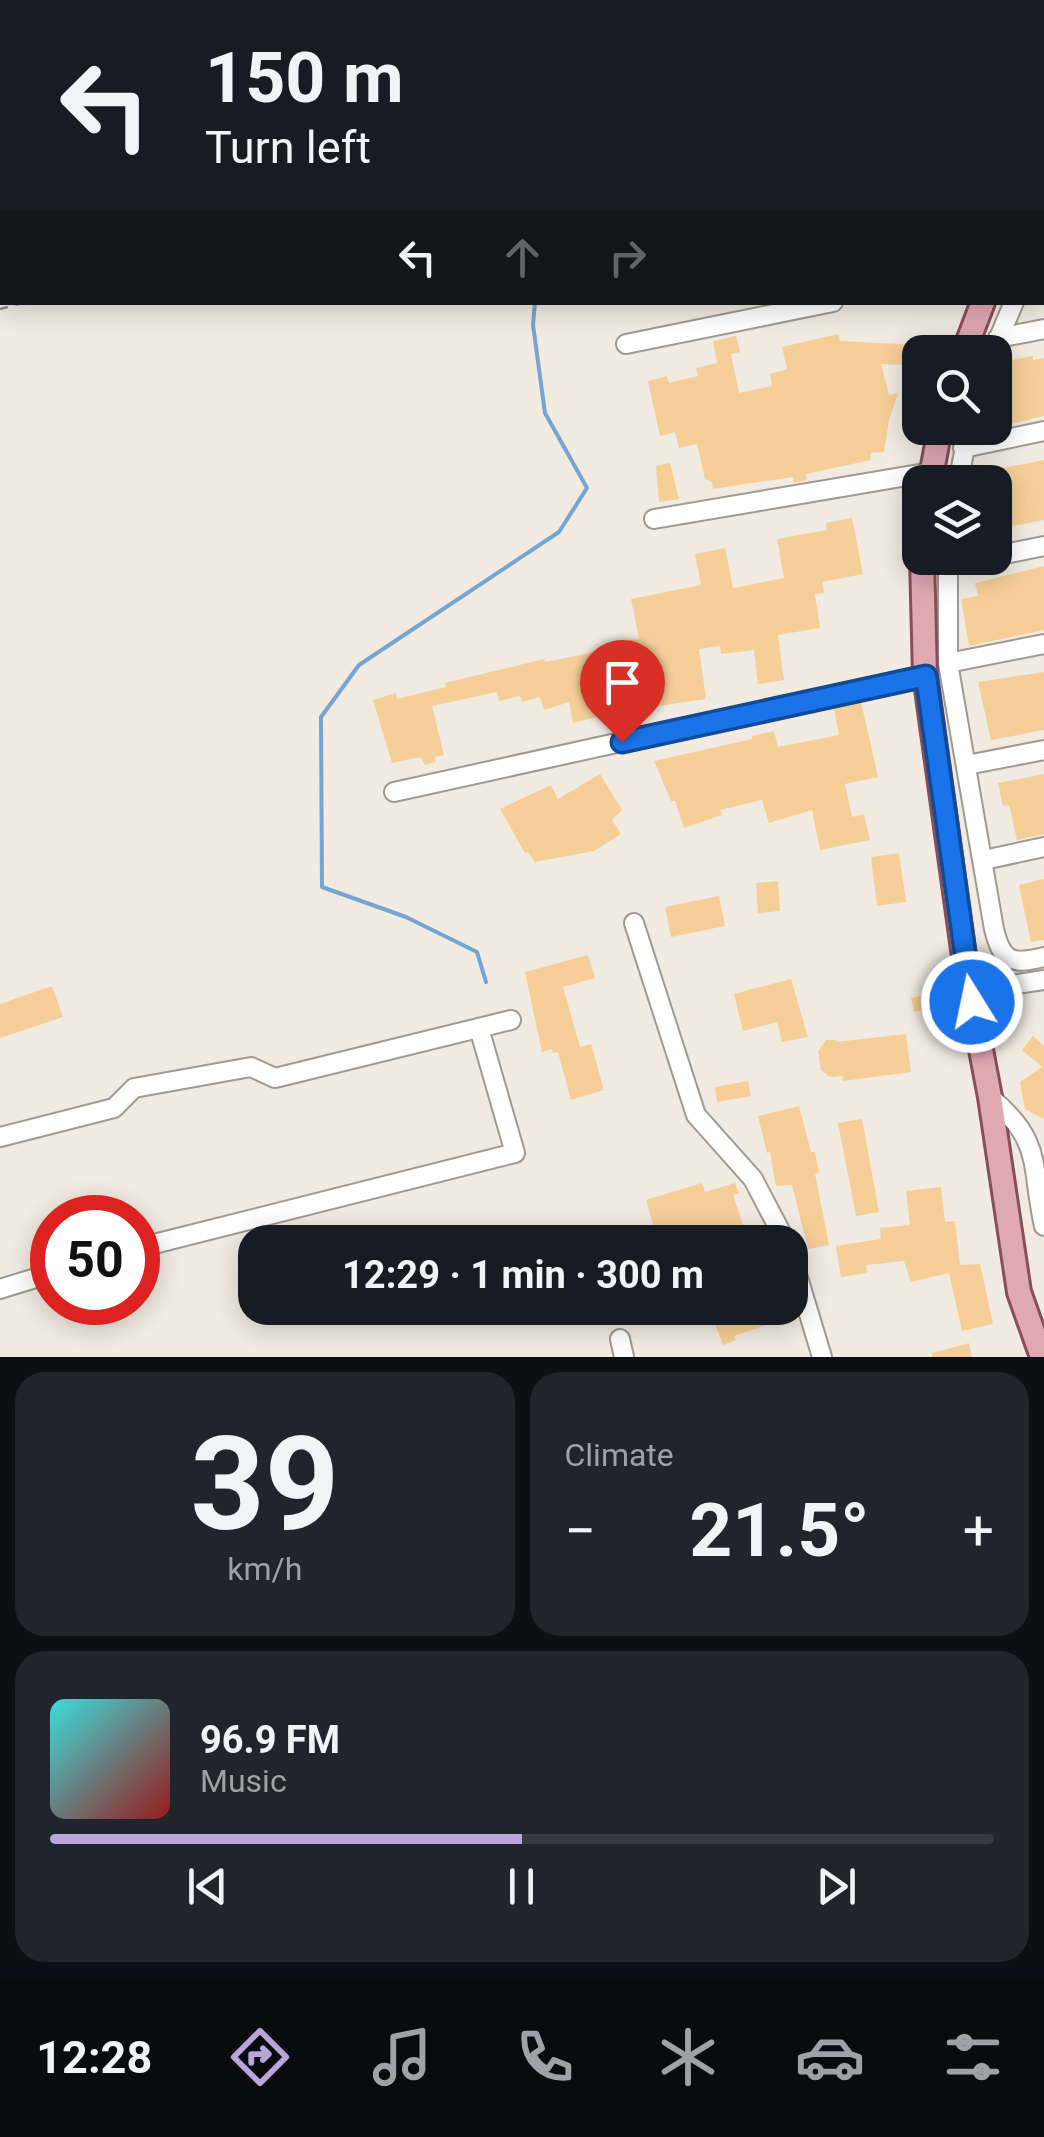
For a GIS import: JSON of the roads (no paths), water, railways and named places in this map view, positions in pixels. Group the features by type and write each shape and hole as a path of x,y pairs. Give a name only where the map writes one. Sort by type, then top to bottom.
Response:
{"main road":[{"path":"970,335 982,305"},
{"path":"923,575 926,676 966,971 1019,1292 1042,1357"}],"street":[{"path":"626,344 818,305"},
{"path":"999,335 1013,305"},
{"path":"1012,339 1044,329"},
{"path":"963,448 1044,431"},
{"path":"960,465 964,445"},
{"path":"654,519 902,481"},
{"path":"1012,553 1044,546"},
{"path":"948,575 948,663 999,949 1010,960 1044,957"},
{"path":"948,663 1044,644"},
{"path":"394,792 926,676"},
{"path":"967,765 1044,750"},
{"path":"984,860 1044,847"},
{"path":"634,923 696,1115 753,1179 777,1225"},
{"path":"966,971 1011,985 1044,980"},
{"path":"0,1138 114,1108 134,1088 251,1067 275,1078 511,1020"},
{"path":"160,1243 515,1154 479,1028"},
{"path":"990,1098 1017,1118 1032,1144 1041,1170 1044,1226"},
{"path":"0,1290 30,1280"},
{"path":"808,1311 822,1357"}],"waterway":[{"path":"486,982 477,952 406,917 322,887 321,717 359,665 559,532 587,488 545,413 533,325 535,305"}]}
